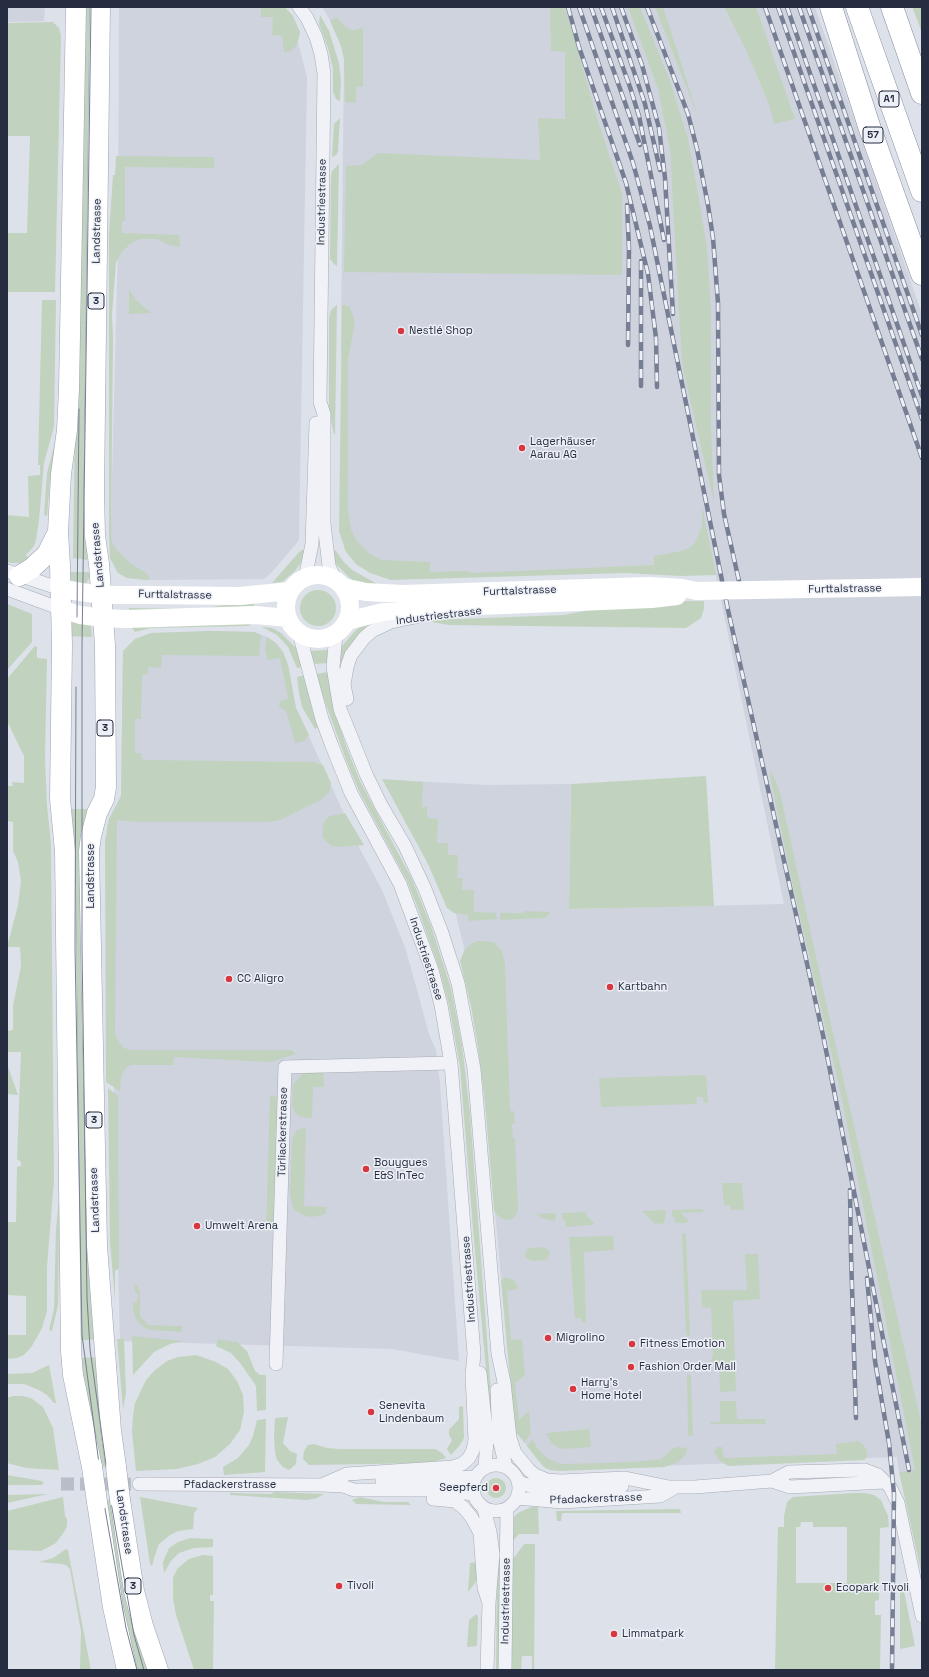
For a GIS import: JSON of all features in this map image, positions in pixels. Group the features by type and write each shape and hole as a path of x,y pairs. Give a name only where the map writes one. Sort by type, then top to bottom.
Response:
{"highway":[{"name":"57","path":"831,7 869,126 922,274"},
{"name":"A1","path":"857,7 922,191"},
{"path":"892,7 922,93"}],"main road":[{"name":"Landstrasse","path":"76,7 69,389 67,430 61,474 58,532 61,609 60,799 65,851 71,1351 73,1375 92,1467 113,1607 126,1670"},
{"name":"Landstrasse","path":"100,7 94,491 95,536 105,645 106,787 104,799 91,836 89,851 97,1246 110,1423 120,1500 134,1591 143,1626 158,1670"},
{"path":"11,578 32,568 47,554 58,532"},
{"path":"319,575 327,577 339,584 348,595 350,604 341,628 327,638 317,639 307,637 299,633 292,626 286,609 290,591 295,585 305,578 319,575"},
{"name":"Furttalstrasse","path":"339,584 366,592 402,594 649,586 682,588 697,592"},
{"name":"Furttalstrasse","path":"341,628 383,612 405,609 652,599 697,592 922,587"},
{"name":"Furttalstrasse","path":"60,589 101,595 240,596 290,591"},
{"name":"Furttalstrasse","path":"61,609 80,615 126,619 255,615 288,618"}],"street":[{"name":"Industriestrasse","path":"299,7 307,18 316,38 321,54 324,74 320,402 324,414 324,524 329,566 339,584"},
{"name":"Industriestrasse","path":"305,578 312,544 316,412 320,402"},
{"path":"11,578 60,589"},
{"path":"11,578 61,609"},
{"name":"Industriestrasse","path":"352,740 344,685 351,655 364,638 380,626 404,618 426,615 471,614 507,605"},
{"name":"Industriestrasse","path":"341,628 333,667 340,709 378,799 405,846 425,889 442,933 458,983 474,1069 498,1354 504,1382 510,1438 515,1452 524,1465"},
{"name":"Industriestrasse","path":"299,633 322,719 351,793 400,884 424,948 441,1005 451,1063 474,1354 472,1374 475,1440 473,1450 469,1458"},
{"name":"Türliackerstrasse","path":"276,1364 285,1067 451,1063"},
{"name":"Industriestrasse","path":"474,1354 480,1373 487,1439 485,1468"},
{"name":"Industriestrasse","path":"498,1354 496,1378 499,1439 506,1468"},
{"name":"Pfadackerstrasse","path":"322,1485 347,1474 453,1467 462,1464 469,1458"},
{"path":"499,1465 506,1468 516,1476 519,1490 517,1498 507,1509 500,1511 484,1509 473,1494 475,1477 485,1468 499,1465"},
{"name":"Pfadackerstrasse","path":"524,1465 535,1475 547,1480 560,1481 625,1478 674,1488"},
{"name":"Pfadackerstrasse","path":"348,1488 354,1482 475,1477"},
{"name":"Pfadackerstrasse","path":"518,1482 547,1491 561,1492 633,1485 674,1488 772,1481 790,1487 884,1482 894,1494 900,1512 922,1616"},
{"name":"Pfadackerstrasse","path":"139,1484 322,1485 348,1488 443,1490 473,1494"},
{"name":"Pfadackerstrasse","path":"348,1488 361,1494 383,1498 443,1499 455,1501 464,1508 472,1518"},
{"name":"Pfadackerstrasse","path":"517,1498 562,1502 660,1496 674,1488"},
{"name":"Industriestrasse","path":"484,1509 490,1532 493,1554 489,1603 487,1670"},
{"name":"Industriestrasse","path":"505,1670 507,1509"},
{"name":"Industriestrasse","path":"472,1518 480,1533 484,1588 489,1603"}],"shaded area":[{"path":"7,7 45,7 44,21 7,22"},
{"path":"119,7 278,7 296,34 307,78 299,539 272,572 264,579 145,580 127,578 118,573 110,558 118,243"},
{"path":"322,7 815,7 922,314 922,1506 915,1471 899,1472 897,1457 550,1470 544,1467 515,1431 486,1113 472,980 455,911 394,780 487,785 571,784 569,909 784,904 715,572 657,571 405,578 344,548 341,332 344,59 342,45"},
{"path":"211,631 254,632 267,637 276,643 283,652 288,665 296,708 360,849 382,890 406,950 429,1034 436,1050 440,1084 459,1361 392,1349 120,1341 107,827 109,819 121,796 123,651 135,639 151,633"}],"green space":[{"path":"81,7 95,7 87,560 73,558"},
{"path":"261,7 285,7 293,16 300,32 296,46 291,51 284,52 282,36 272,35 273,17 261,17"},
{"path":"550,7 565,7 598,121 622,193 622,275 344,272 346,166 362,165 378,153 540,160 538,118 565,119 565,52 551,51"},
{"path":"628,7 640,7 670,81 688,139 697,188 707,248 711,309 711,427 714,502 683,369 670,149 658,89"},
{"path":"655,7 663,7 699,119"},
{"path":"724,7 756,7 795,119 774,124 769,104 746,50"},
{"path":"913,7 922,7 922,33 913,9"},
{"path":"320,15 329,31 339,63 341,80 340,101 336,99 333,92 333,69 328,48 319,24"},
{"path":"337,17 345,27 351,30 356,30 363,27 363,87 356,87 356,103 345,102 344,59 341,46 330,21"},
{"path":"53,22 59,28 61,36 55,292 7,292 7,233 27,233 30,136 7,136 7,23"},
{"path":"340,118 338,152 332,157 334,124"},
{"path":"116,156 214,157 214,168 125,167 125,221 122,221 122,233 179,235 180,247 169,245 157,239 140,239 130,244 122,252 116,262 112,315 111,537 113,545 117,550 131,564 146,573 149,580 127,578 118,573 110,558 109,233 113,175 115,175"},
{"path":"339,164 337,266 330,259 331,176 332,171"},
{"path":"129,289 135,299 151,313 129,314"},
{"path":"42,300 56,300 54,427 44,463 36,540 34,546 26,555 29,559 21,563 10,563 7,562 7,515 29,517 28,476 40,475 40,465 38,465"},
{"path":"337,305 334,434 329,412 329,318 331,310"},
{"path":"342,305 350,307 355,322 348,360 348,511 351,529 356,540 369,553 382,560 430,562 430,572 467,571 472,573 654,565 654,556 681,551 689,548 695,543 702,526 702,506 716,575 681,576 625,573 391,580 370,573 356,564 346,552 339,531"},
{"path":"57,435 50,481 47,516 44,515 47,473"},
{"path":"332,548 352,570 379,585 356,582 351,579 337,565 334,560"},
{"path":"302,550 305,551 305,557 295,571 282,582 272,583 299,552"},
{"path":"69,572 92,572 86,584 70,580"},
{"path":"322,590 331,595 335,601 335,615 331,621 322,626 314,626 305,621 301,615 300,604 305,595 311,591"},
{"path":"254,601 254,606 129,613 129,608 198,609"},
{"path":"678,601 704,601 704,609 701,618 686,628 449,625 432,622 433,620 564,615 595,609"},
{"path":"7,604 32,614 32,642 7,670"},
{"path":"73,617 91,625 92,637 66,636"},
{"path":"383,618 343,661 338,661 342,646 356,630 364,623"},
{"path":"251,625 151,628 135,632 131,626"},
{"path":"262,627 272,628 281,633 297,649 303,667 297,668 288,647 277,635"},
{"path":"211,631 254,632 261,635 259,656 162,655 161,668 148,667 148,674 142,675 141,719 135,719 135,753 141,753 142,760 313,762 323,765 331,783 329,792 321,800 280,820 268,822 137,822 117,820 115,1034 124,1048 131,1050 291,1050 296,1054 270,1062 174,1057 173,1065 131,1065 125,1069 121,1076 120,1091 106,1082 105,841 109,819 121,796 123,651 135,639 151,633"},
{"path":"267,637 276,643 283,652 288,665 296,708 309,735 304,741 295,743 286,711 279,707 280,701 288,699 280,658 267,660 265,649"},
{"path":"37,646 37,658 47,659 45,758 47,805 51,844 54,1180 47,1267 47,1311 42,1328 32,1346 24,1355 17,1358 7,1359 7,1335 26,1335 26,1296 7,1295 7,1222 16,1222 17,1167 21,1166 21,1162 17,1159 21,1052 7,1052 7,1031 13,1030 13,1006 21,966 20,947 7,947 18,905 21,881 18,862 13,851 13,822 7,821 7,786 13,786 12,782 24,783 24,756 7,721 7,679 34,647"},
{"path":"327,650 329,663 314,664 310,651"},
{"path":"329,672 337,715 346,746 360,781 412,879 431,926 451,988 462,1045 470,1113 493,1419 492,1432 474,1241 460,1067 449,1005 439,968 407,881 359,791 325,702 316,674"},
{"path":"305,675 312,709 318,727 315,729 302,707 299,693 297,677"},
{"path":"771,770 780,792 922,1426 922,1576 899,1472 915,1470 843,1104 790,873 770,776"},
{"path":"706,776 714,906 569,909 571,784"},
{"path":"382,779 423,782 422,807 427,807 427,818 438,819 437,843 448,843 448,855 458,855 457,878 463,878 462,890 474,890 474,912 496,913 497,919 469,921 468,915 454,913 447,908 428,864"},
{"path":"66,809 93,809 98,1339 75,1341"},
{"path":"345,813 364,845 339,847 331,846 322,837 323,824 326,819 330,816"},
{"path":"525,911 550,912 547,917 544,918 500,920 500,913 524,913"},
{"path":"478,941 494,942 502,951 505,964 510,1111 514,1111 515,1124 512,1124 513,1138 515,1138 518,1209 517,1214 511,1220 502,1219 495,1213 494,1210 485,1102 478,1048 471,1006 460,961 464,951 471,944"},
{"path":"7,1064 18,1095 7,1094"},
{"path":"323,1070 324,1087 313,1087 312,1118 300,1117 295,1113 292,1107 293,1085 304,1072"},
{"path":"706,1075 708,1103 704,1103 703,1097 696,1097 697,1104 601,1107 599,1078"},
{"path":"108,1088 118,1096 119,1268 115,1271 115,1301 110,1242"},
{"path":"270,1095 278,1097 275,1231 266,1231"},
{"path":"306,1128 304,1206 327,1207 324,1215 311,1217 295,1211 290,1194 292,1139 296,1131"},
{"path":"61,1179 64,1180 59,1228 58,1305 52,1331 49,1330 54,1309 56,1229"},
{"path":"722,1183 742,1183 744,1210 731,1210 730,1205 724,1205"},
{"path":"703,1209 703,1212 681,1213 688,1220 687,1223 675,1223 674,1217 672,1216 672,1210"},
{"path":"666,1210 664,1224 654,1223 642,1211"},
{"path":"586,1212 586,1215 594,1223 593,1225 566,1227 565,1221 562,1218 562,1213"},
{"path":"556,1213 556,1218 554,1221 542,1218 536,1214"},
{"path":"686,1233 690,1335 686,1335 682,1234"},
{"path":"613,1236 614,1250 584,1252 586,1322 582,1323 581,1318 575,1318 569,1237"},
{"path":"545,1247 550,1252 546,1260 532,1261 526,1258 525,1254 528,1248"},
{"path":"745,1254 758,1254 760,1299 733,1301 736,1391 720,1392 719,1361 710,1362 713,1355 711,1308 702,1307 701,1290 747,1290"},
{"path":"506,1277 514,1280 518,1289 507,1291 511,1340 522,1339 525,1375 515,1383 519,1420 529,1411 531,1434 524,1442 515,1431 501,1280"},
{"path":"134,1285 137,1285 140,1292 140,1316 148,1325 182,1326 182,1332 149,1330 142,1326 136,1319 133,1309 133,1302 137,1303 138,1293 135,1293"},
{"path":"132,1336 183,1341 170,1344 154,1352 133,1375"},
{"path":"117,1339 124,1339 126,1393 123,1409"},
{"path":"218,1339 237,1342 247,1351 255,1371 260,1375 266,1375 266,1410 257,1411 256,1386 241,1364 231,1353 216,1346"},
{"path":"196,1355 216,1362 228,1369 237,1381 243,1395 244,1412 240,1430 230,1444 215,1457 198,1464 177,1469 136,1471 132,1432 133,1416 135,1403 146,1380 154,1371 167,1361 178,1357"},
{"path":"100,1357 111,1467 96,1466 76,1358"},
{"path":"49,1365 56,1403 54,1403 47,1395 39,1390 24,1384 7,1384 7,1374 32,1373"},
{"path":"687,1374 691,1375 693,1435 688,1436"},
{"path":"13,1396 31,1398 43,1407 53,1428 59,1470 26,1468 7,1463 7,1398"},
{"path":"720,1401 736,1401 737,1419 765,1419 766,1424 711,1424 710,1422 719,1422"},
{"path":"463,1406 464,1438 451,1455 447,1449 452,1440 449,1435 449,1430 459,1419 459,1407"},
{"path":"288,1417 283,1443 290,1451 297,1454 296,1464 289,1470 283,1467 277,1460 274,1437 275,1418"},
{"path":"266,1419 265,1472 224,1475 223,1467 238,1458 249,1445 257,1420"},
{"path":"589,1429 591,1447 559,1448 551,1443 546,1433"},
{"path":"532,1439 538,1449 547,1458 561,1464 633,1462 661,1459 672,1449 678,1447 687,1448 686,1454 678,1462 665,1467 559,1471 550,1470 544,1467 537,1459 527,1446"},
{"path":"858,1441 863,1444 867,1451 867,1457 864,1460 728,1466 719,1460 714,1451 717,1447 722,1447 724,1458 837,1454 836,1444"},
{"path":"314,1444 327,1448 340,1449 435,1449 442,1453 446,1458 430,1463 309,1465 303,1459 304,1451 308,1445"},
{"path":"7,1475 42,1481 44,1483 41,1485 7,1485"},
{"path":"492,1478 500,1478 506,1484 506,1492 500,1498 492,1498 486,1492 486,1484"},
{"path":"275,1492 324,1494 317,1498 307,1500 230,1495 230,1493 270,1494"},
{"name":"Ecopark Tivoli","path":"865,1493 874,1495 881,1500 888,1516 889,1527 880,1528 879,1600 875,1601 875,1615 881,1615 880,1670 775,1670 778,1527 784,1527 784,1516 787,1502 793,1497","holes":["801,1522 813,1522 813,1527 847,1527 847,1583 796,1583 796,1527 800,1527"]},
{"path":"48,1494 7,1503 7,1495"},
{"path":"63,1497 67,1526 56,1543 41,1551 7,1550 7,1511"},
{"path":"140,1497 198,1508 194,1513 193,1529 178,1531 170,1535 159,1544 152,1566 150,1564"},
{"path":"360,1497 384,1502 408,1502 411,1505 356,1504 352,1500"},
{"path":"102,1501 115,1501 153,1670 132,1670"},
{"path":"531,1507 538,1507 539,1534 519,1534 511,1543 513,1518 518,1513"},
{"path":"680,1509 681,1513 562,1513 561,1521 557,1521 556,1511"},
{"path":"190,1538 213,1539 213,1547 194,1548 179,1553 171,1561 164,1573 163,1562 169,1548 178,1542"},
{"path":"524,1544 535,1544 534,1670 532,1670 532,1656 522,1656 521,1670 510,1670 513,1559"},
{"path":"66,1549 68,1550 91,1670 80,1670 81,1632 70,1569 66,1565 62,1564 39,1562 53,1558"},
{"path":"203,1555 213,1556 213,1595 210,1595 210,1601 214,1601 213,1670 194,1670 176,1615 173,1599 173,1578 177,1569 189,1559"},
{"path":"497,1559 501,1559 501,1670 496,1670"},
{"path":"477,1562 477,1577 475,1583 468,1592 470,1563"},
{"path":"900,1583 903,1586 915,1646 900,1649"},
{"path":"476,1614 478,1617 477,1646 467,1647 469,1620"}],"tunnel":[{"path":"61,1484 139,1484"}],"tram line":[{"path":"91,7 82,645 82,947 87,1298 90,1349 112,1508 134,1635 144,1670"},
{"path":"77,617 79,409"},
{"path":"76,687 75,948 82,1335 105,1509 126,1628 137,1670"}],"railway":[{"path":"568,7 579,47 626,183 648,274 656,338 657,387"},
{"path":"579,7 633,163 650,226 728,610 823,1035 909,1470"},
{"path":"591,7 640,145"},
{"path":"601,7 639,116 664,240"},
{"path":"612,7 645,104 660,170"},
{"path":"621,7 642,65 659,128 665,178 673,314"},
{"path":"647,7 688,114 697,149 708,205 713,238 718,303 719,475 724,514 741,590"},
{"path":"765,7 922,458"},
{"path":"778,7 922,419"},
{"path":"787,7 922,396"},
{"path":"799,7 922,359"},
{"path":"808,7 922,335"},
{"path":"627,205 629,249 628,345"},
{"path":"641,261 641,386"},
{"path":"850,1190 856,1418"},
{"path":"867,1278 875,1361 889,1443 894,1494 892,1668"}],"place":[{"name":"Nestlé Shop","path":"401,331"},
{"name":"Lagerhäuser Aarau AG","path":"522,448"},
{"name":"CC Aligro","path":"229,979"},
{"name":"Kartbahn","path":"610,987"},
{"name":"Bouygues E&S InTec","path":"366,1169"},
{"name":"Umwelt Arena","path":"197,1226"},
{"name":"Migrolino","path":"548,1338"},
{"name":"Fitness Emotion","path":"632,1344"},
{"name":"Fashion Order Mall","path":"631,1367"},
{"name":"Harry's Home Hotel","path":"573,1389"},
{"name":"Senevita Lindenbaum","path":"371,1412"},
{"name":"Seepferd","path":"496,1488"},
{"name":"Tivoli","path":"339,1586"},
{"name":"Ecopark Tivoli","path":"828,1588"},
{"name":"Limmatpark","path":"614,1634"}]}
